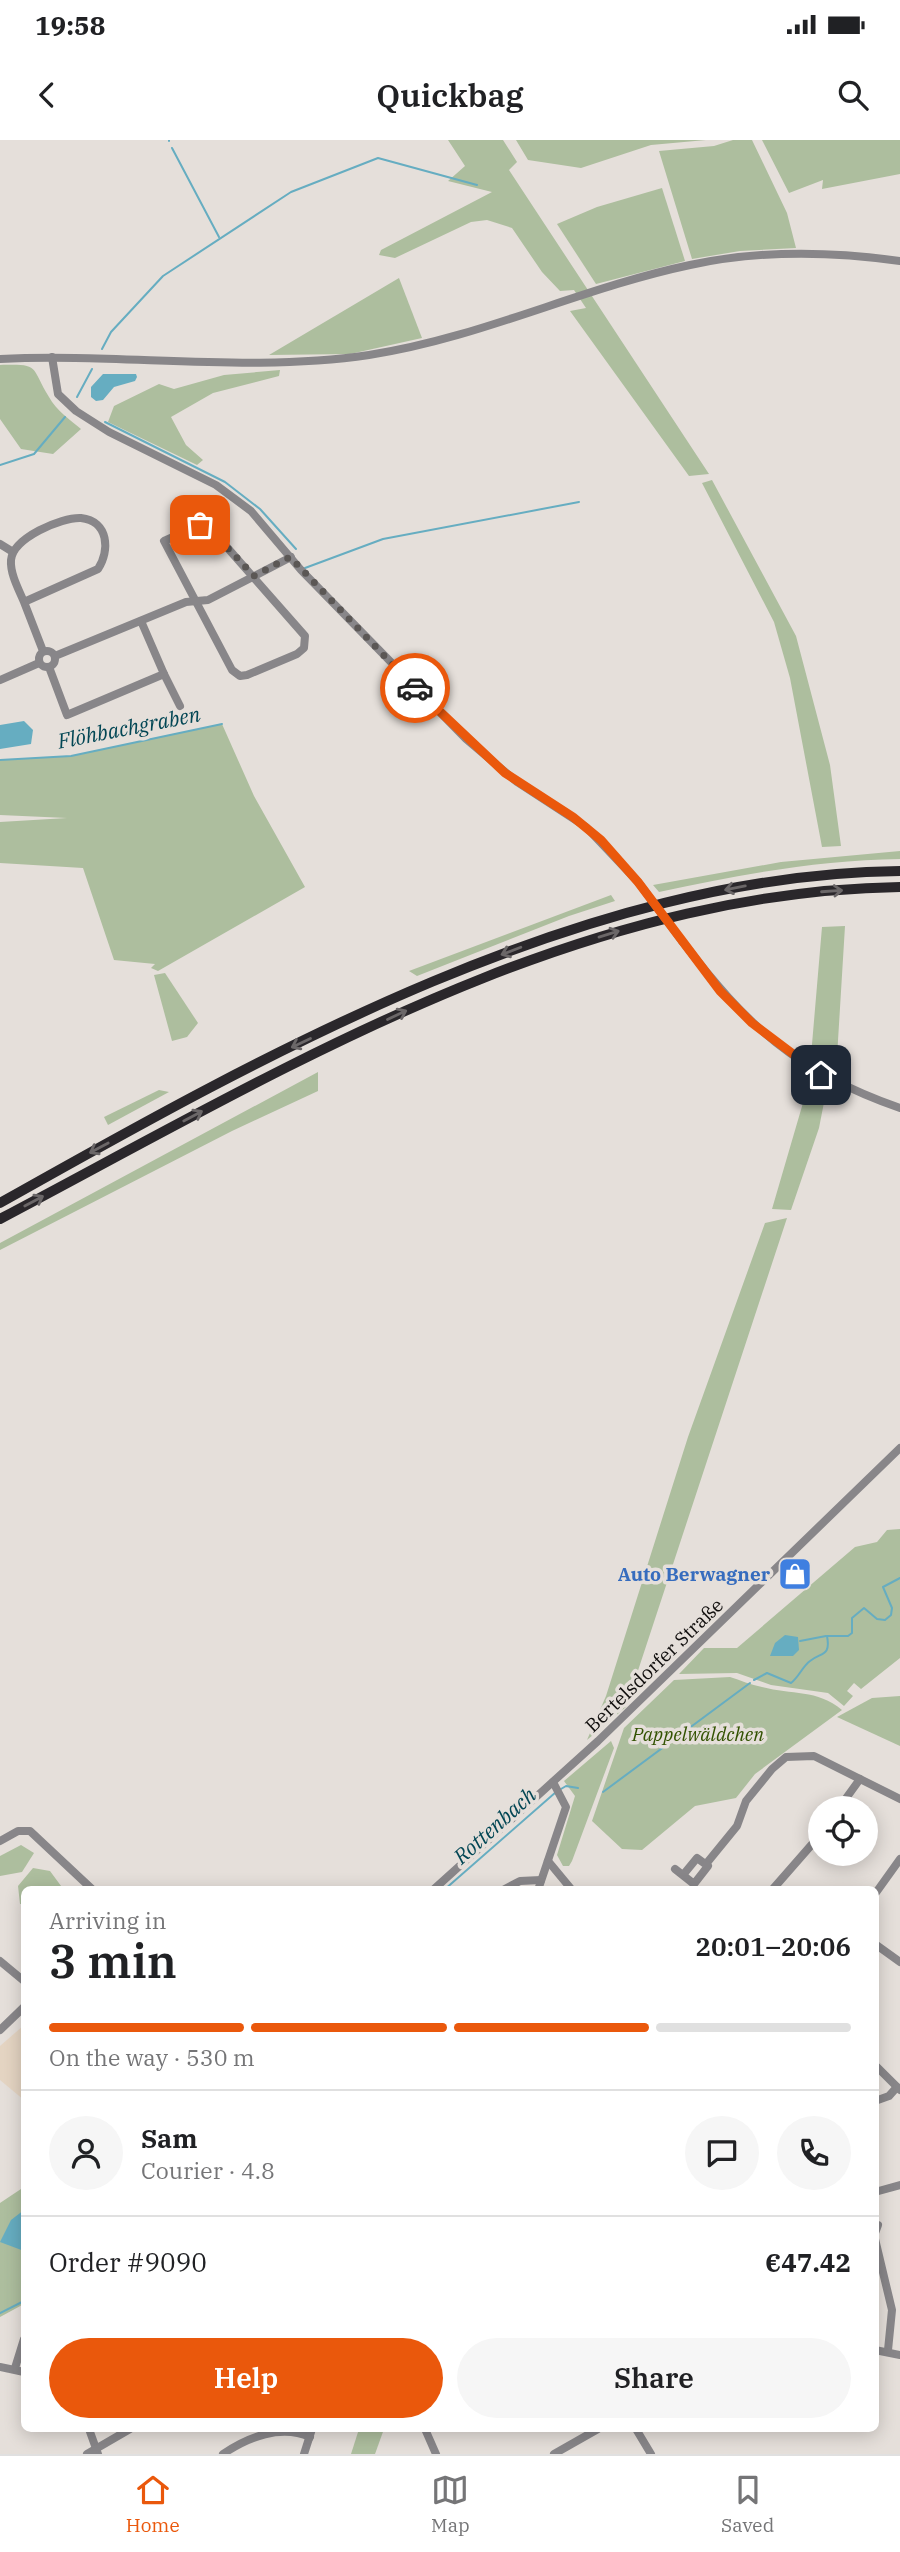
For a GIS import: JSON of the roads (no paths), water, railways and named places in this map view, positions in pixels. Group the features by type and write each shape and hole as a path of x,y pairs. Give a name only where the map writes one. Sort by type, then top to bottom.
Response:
{"highway":[{"path":"0,1203 289,1049 416,990 539,940 621,914 733,888 824,875 900,871"},
{"path":"0,1219 345,1040 421,1004 547,954 661,919 733,903 825,891 900,887"}],"street":[{"path":"0,359 52,357 257,363 333,359 444,340 598,290 690,265 752,255 837,254 900,261"},
{"path":"52,357 58,394 76,411 109,432 230,494 251,511 290,557 382,655 466,739 517,782 586,827 638,882 720,991 790,1054 821,1075 900,1108"},
{"path":"24,602 93,574 104,560 105,538 96,524 88,519 68,519 28,536 13,552 11,568 24,602 43,651 55,656 186,602 208,600 290,557"},
{"path":"200,525 209,528 254,576 304,636 304,648 297,654 240,676 232,670 198,600 164,541 200,525"},
{"path":"0,544 13,552"},
{"path":"141,621 180,706"},
{"path":"39,663 39,656 43,651"},
{"path":"49,667 55,662 55,656"},
{"path":"0,680 39,663 49,667 67,715 164,674"},
{"name":"Bertelsdorfer Straße","path":"437,1886 516,1814 557,1787 900,1448"},
{"path":"675,1869 694,1884 708,1866 706,1864 737,1826 746,1801 772,1769 786,1757 814,1756 900,1799"},
{"path":"848,1796 860,1779"},
{"path":"539,1886 566,1807 557,1787"},
{"path":"0,1841 18,1831 30,1831 89,1886"},
{"path":"775,1886 808,1848"},
{"path":"683,1875 697,1858 706,1864"},
{"path":"879,1888 900,1859"},
{"path":"548,1861 569,1886"},
{"path":"511,1886 520,1881 541,1881"},
{"path":"879,1947 900,1962"},
{"path":"0,1961 21,1978"},
{"path":"0,2030 21,2010"},
{"path":"879,2069 899,2089 879,2100"},
{"path":"879,2191 900,2185"},
{"path":"879,2256 892,2310 888,2350"},
{"path":"15,2368 21,2349"},
{"path":"879,2350 900,2354"},
{"path":"0,2367 21,2371"},
{"path":"90,2432 98,2451"},
{"path":"87,2454 98,2451 126,2432"},
{"path":"223,2454 260,2435 280,2432 311,2433 304,2454"},
{"path":"428,2432 436,2454"},
{"path":"554,2454 593,2432"},
{"path":"638,2432 651,2454"}],"water":[{"path":"103,374 136,374 137,377 135,381 114,387 103,400 96,401 91,397 91,387"},
{"path":"24,721 33,730 31,744 0,749 0,725"},
{"path":"785,1635 798,1637 799,1650 793,1656 770,1656 775,1643"},
{"path":"21,2212 21,2250 0,2242 11,2220"}],"waterway":[{"path":"172,148 219,237"},
{"path":"102,349 111,332 163,276 291,192 378,158 477,185"},
{"path":"77,397 92,369"},
{"path":"0,465 34,454 65,417"},
{"path":"105,422 225,482 260,509 296,549"},
{"path":"305,568 383,539 579,502"},
{"name":"Flöhbachgraben","path":"0,760 71,756 222,724"},
{"path":"754,1680 767,1673 791,1683 807,1663 826,1651 827,1636 848,1636 852,1633 852,1618 864,1608 877,1619 885,1620 891,1615 892,1608 883,1587 900,1578"},
{"path":"800,1641 826,1636"},
{"path":"603,1792 750,1683"},
{"name":"Rottenbach","path":"561,1789 566,1786 578,1788"},
{"name":"Rottenbach","path":"449,1886 556,1792"},
{"name":"Rottenbach","path":"0,2313 21,2302"}],"place":[{"name":"Auto Berwagner","path":"795,1574"}],"park label":[{"name":"Pappelwäldchen","path":"698,1734"}]}
